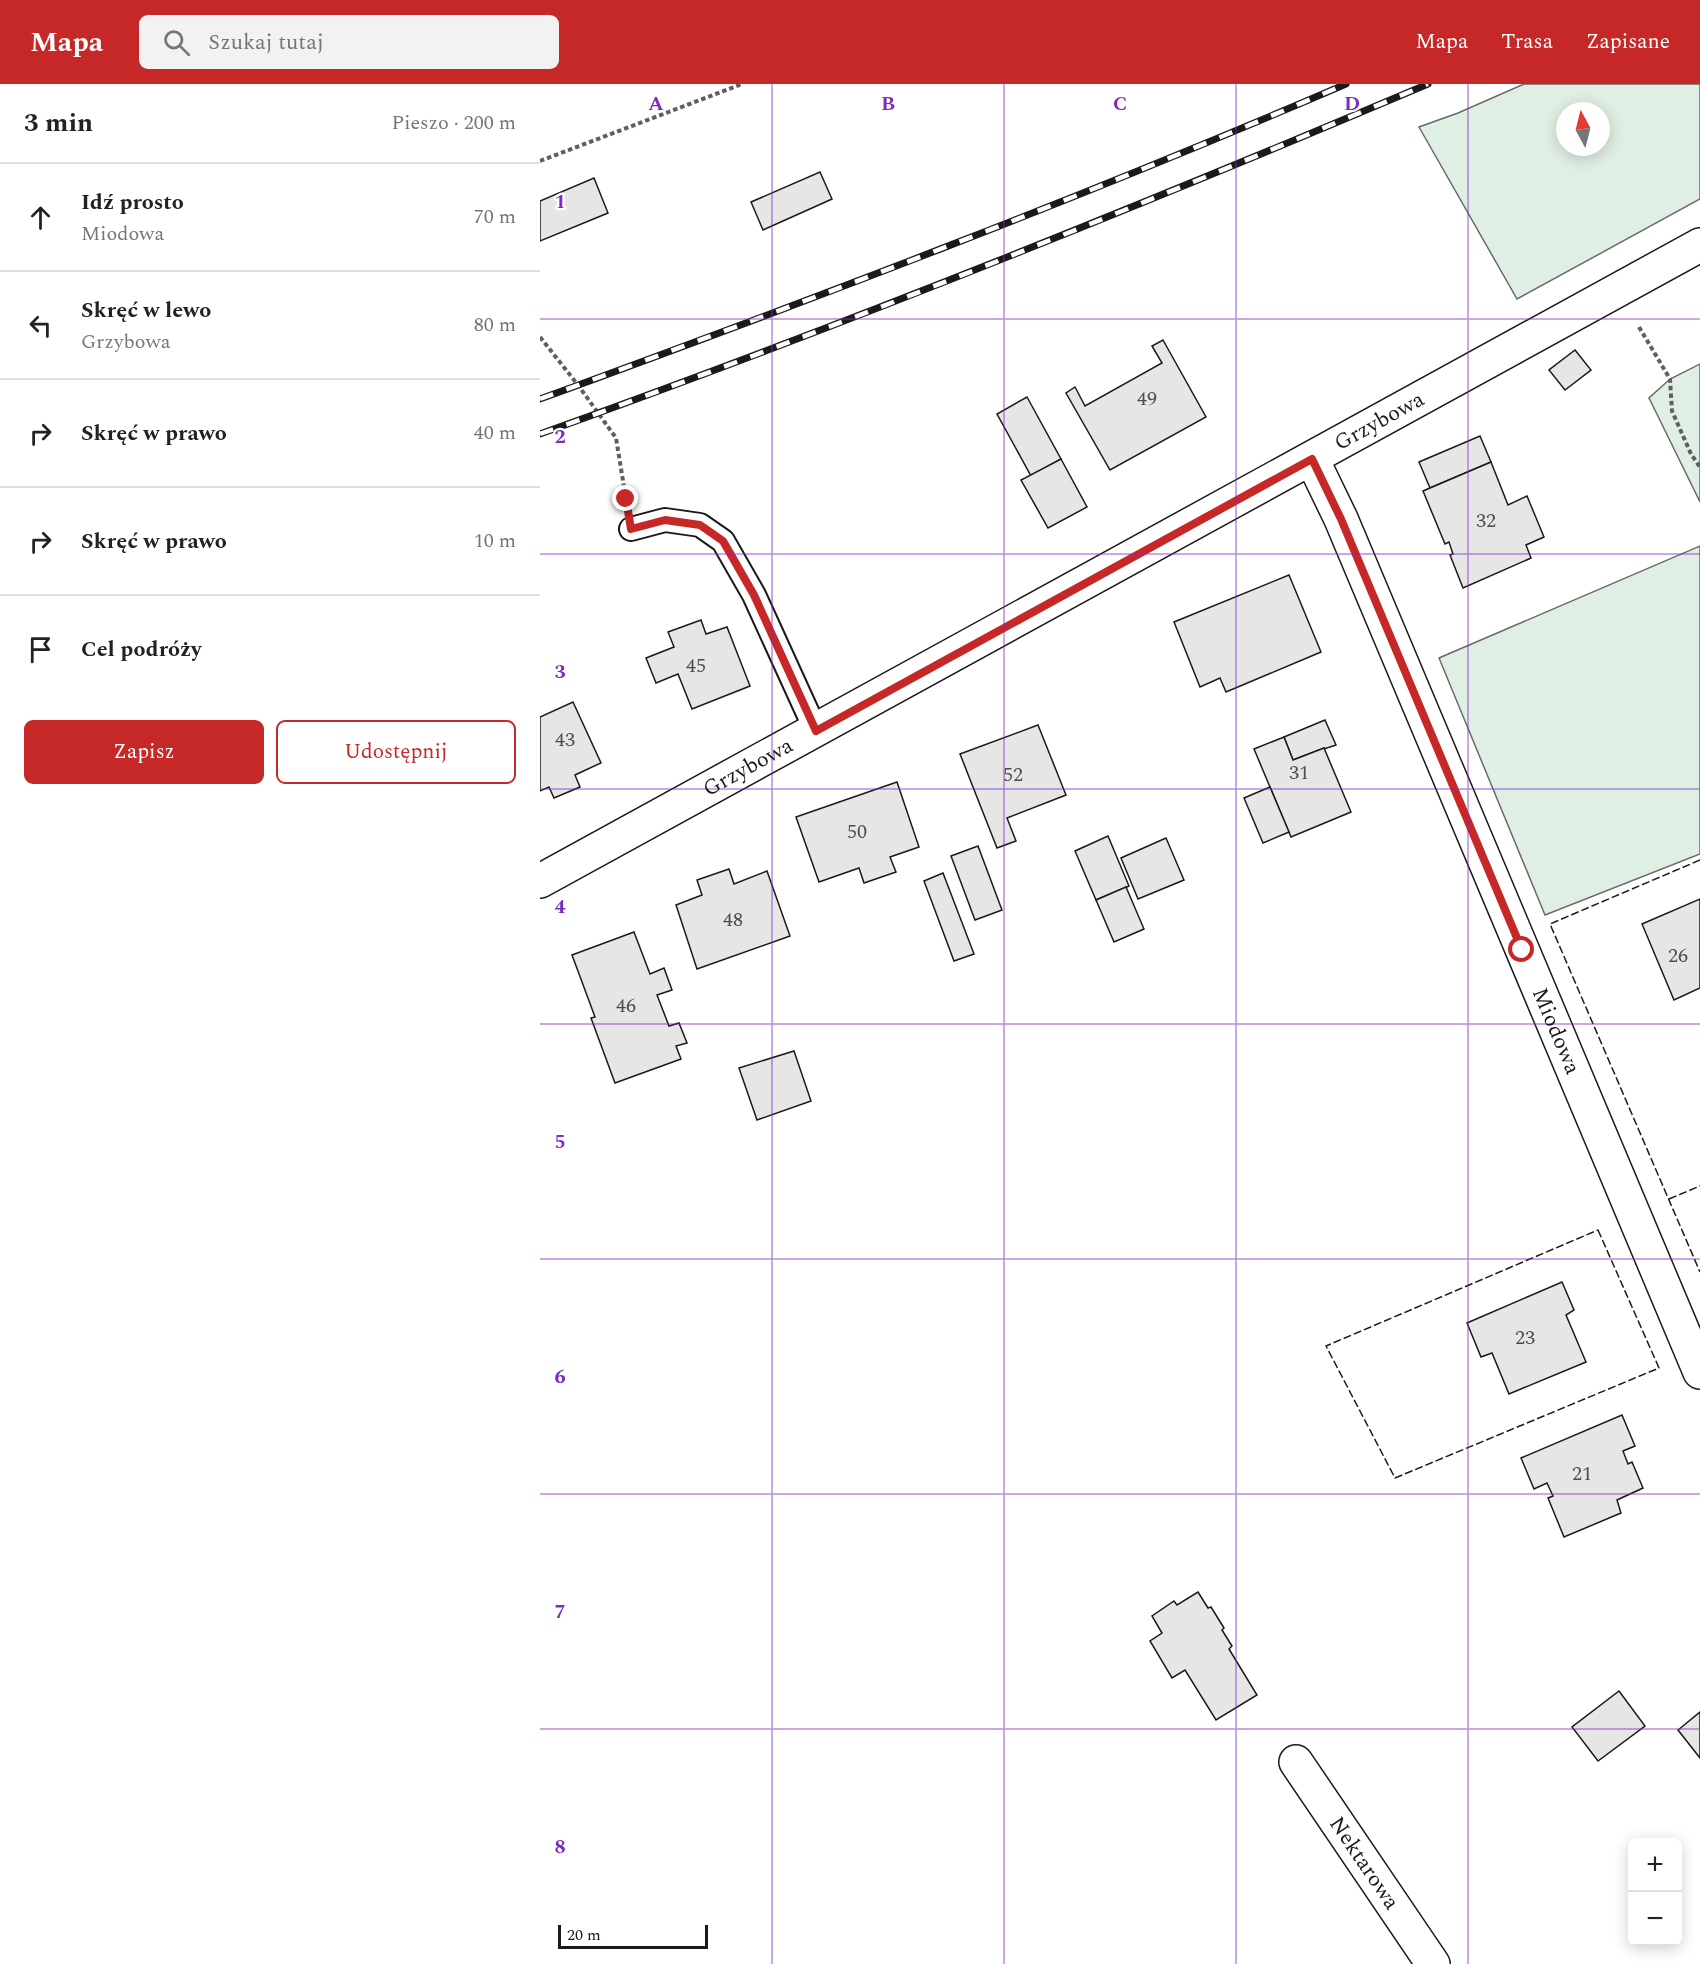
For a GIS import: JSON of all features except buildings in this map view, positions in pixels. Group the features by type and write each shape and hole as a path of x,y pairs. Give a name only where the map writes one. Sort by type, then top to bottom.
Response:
{"street":[{"name":"Grzybowa","path":"540,881 1700,245"},
{"name":"Miodowa","path":"1312,459 1345,529 1700,1372"},
{"name":"Nektarowa","path":"1296,1762 1433,1964"}],"lane":[{"path":"631,529 665,520 700,525 723,541 754,595 816,731"}],"path":[{"path":"540,161 742,84"},
{"path":"1618,290 1670,379 1672,411 1691,454 1700,467"},
{"path":"540,337 616,438 631,529"}],"green space":[{"path":"1524,84 1700,84 1700,199 1517,299 1419,127 1458,113"},
{"path":"1700,364 1700,502 1649,398 1670,379"},
{"path":"1700,546 1700,854 1545,915 1439,658"}],"railway":[{"path":"540,399 945,247 1346,84"},
{"path":"540,434 876,309 1208,176 1428,84"}],"fence":[{"path":"1700,860 1550,924 1700,1272"},
{"path":"1669,1199 1700,1186"},
{"path":"1598,1230 1659,1368 1395,1478 1326,1346 1598,1230"}],"route":[{"path":"626,499 631,529 665,520 700,525 723,541 754,595 816,731 1312,459 1341,519 1522,950"}]}
